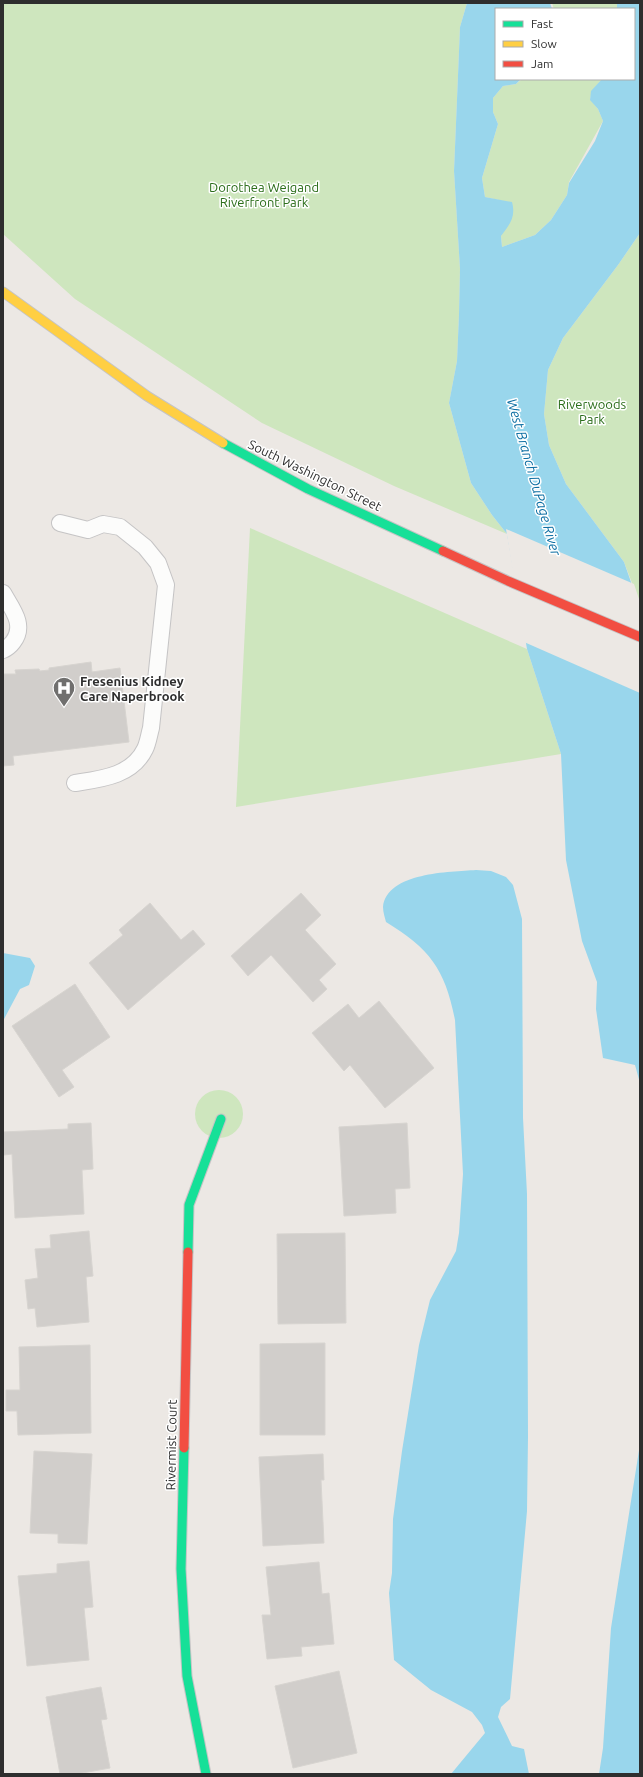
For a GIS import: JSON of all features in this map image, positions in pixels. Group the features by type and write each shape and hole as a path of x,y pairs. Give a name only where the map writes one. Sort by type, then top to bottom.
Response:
{"main road":[{"name":"South Washington Street","path":"3,292 146,396 213,438 308,489 508,581 640,637"},
{"name":"Rivermist Court","path":"206,1774 187,1676 181,1569 189,1205 221,1119"}],"lane":[{"path":"60,523 88,530 103,524 120,527 145,547 158,563 166,585 151,728 145,750 133,766 108,778 75,783"},
{"path":"3,593 19,624 18,635 8,648 3,650"}],"green space":[{"name":"Dorothea Weigand Riverfront Park","path":"3,3 467,3 460,27 454,171 460,269 457,361 449,403 471,483 492,515 507,534 394,486 262,423 75,299 3,234"},
{"path":"552,3 617,3 617,8 554,8"},
{"path":"521,80 601,80 592,91 590,99 598,109 603,121 569,182 567,195 551,220 535,235 502,247 501,236 512,203 485,197 482,178 498,124 493,112 493,98 503,86 516,84"},
{"name":"Riverwoods Park","path":"640,233 640,604 624,562 566,484 549,445 544,414 548,370 563,338"},
{"path":"250,528 527,649 561,754 236,807"},
{"path":"214,1090 224,1090 236,1097 243,1109 243,1119 236,1131 224,1138 214,1138 206,1134 199,1127 195,1119 195,1109 199,1101 206,1094"}],"water":[{"name":"West Branch DuPage River","path":"467,3 550,3 552,8 495,8 495,80 520,80 516,84 503,86 493,98 493,112 498,124 482,178 485,197 512,202 513,216 501,236 502,247 535,235 551,220 567,195 569,183 595,141 603,121 598,109 590,100 591,91 601,80 635,80 635,8 617,8 617,3 640,3 640,233 563,338 548,370 544,414 549,445 566,484 624,562 640,608 640,1083 635,1065 603,1058 596,1009 597,982 582,941 566,860 561,754 527,649 507,534 492,515 471,483 449,403 457,361 459,314 460,269 454,171 460,27"},
{"path":"476,870 491,871 506,877 513,885 522,919 523,1118 527,1194 527,1511 510,1699 501,1707 498,1717 512,1746 524,1749 529,1774 451,1774 485,1733 482,1725 472,1712 431,1690 394,1660 389,1593 392,1573 393,1519 419,1345 430,1300 456,1251 459,1233 463,1174 455,1020 451,1002 446,987 433,962 425,951 386,922 383,907 387,895 407,880 436,873"},
{"path":"3,953 30,958 35,966 29,985 20,989 3,1021"},
{"path":"640,1444 640,1774 599,1774 603,1748 611,1628"}],"pier":[{"path":"506,529 634,584 640,602 640,693 524,642"}],"building":[{"name":"Fresenius Kidney Care Naperbrook","path":"91,662 92,672 120,668 129,742 13,756 14,765 3,766 3,674 16,674 15,670 39,669 40,671 49,670 49,668"},
{"path":"301,893 321,915 305,930 336,964 319,980 327,989 313,1002 271,955 248,976 231,956"},
{"path":"150,903 181,940 193,930 205,944 128,1010 89,963 123,935 119,930"},
{"path":"75,984 110,1037 62,1070 74,1087 59,1097 12,1026"},
{"path":"379,1001 434,1068 385,1108 350,1065 344,1071 312,1033 348,1004 359,1018"},
{"path":"91,1123 93,1169 82,1170 84,1214 15,1218 12,1154 4,1155 3,1132 68,1129 68,1124"},
{"path":"407,1123 410,1188 395,1189 396,1213 344,1216 339,1127"},
{"path":"89,1231 93,1276 86,1277 89,1322 37,1327 35,1308 28,1309 25,1280 38,1278 35,1249 51,1248 50,1235"},
{"path":"345,1233 346,1323 278,1324 277,1234"},
{"path":"325,1343 325,1435 260,1435 260,1344"},
{"path":"90,1345 91,1433 18,1435 17,1411 6,1411 6,1390 20,1390 19,1347"},
{"path":"34,1451 92,1454 87,1544 58,1543 58,1534 30,1533"},
{"path":"323,1454 324,1480 321,1480 324,1543 263,1546 259,1457"},
{"path":"89,1561 93,1607 84,1608 89,1660 27,1666 18,1576 57,1573 57,1564"},
{"path":"319,1562 322,1594 329,1593 334,1644 301,1647 302,1656 267,1659 262,1615 271,1615 266,1567"},
{"path":"339,1671 357,1753 293,1768 275,1686"},
{"path":"101,1687 107,1719 101,1720 110,1768 77,1774 60,1774 46,1697"}],"traffic: fast":[{"path":"223,443 308,489 443,551"},
{"path":"188,1252 189,1205 221,1119"},
{"path":"184,1448 181,1569 187,1676 206,1774"}],"traffic: slow":[{"path":"3,292 147,396 223,443"}],"traffic: jam":[{"path":"443,551 508,581 640,637"},
{"path":"184,1448 188,1252"}],"place":[{"name":"Fresenius Kidney Care Naperbrook","path":"64,708"}]}
